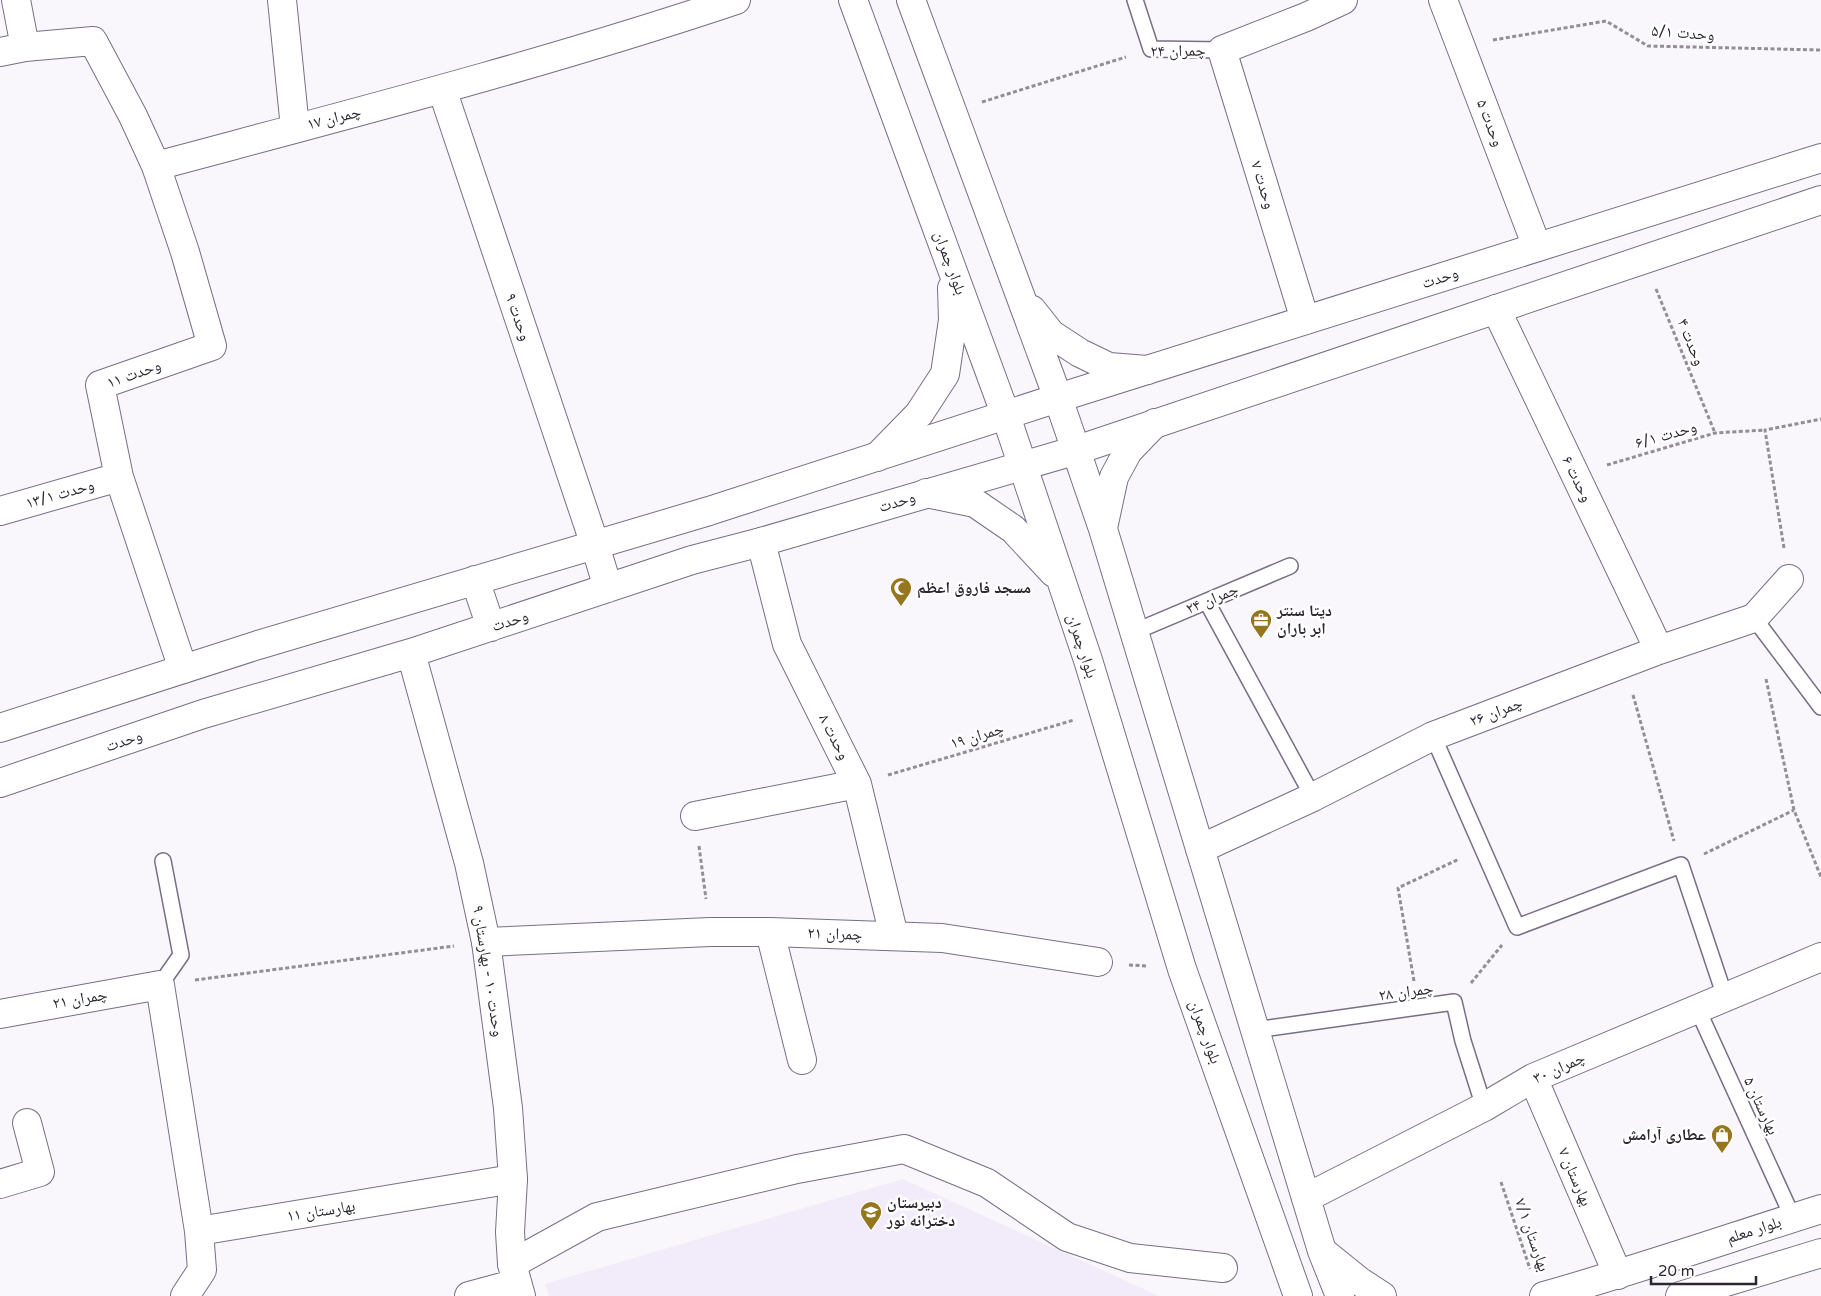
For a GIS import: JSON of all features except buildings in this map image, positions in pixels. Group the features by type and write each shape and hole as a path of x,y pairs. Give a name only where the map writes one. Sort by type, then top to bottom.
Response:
{"street":[{"path":"16,0 13,49 94,41 133,116 156,166"},
{"path":"282,0 295,128"},
{"name":"چمران ۱۷","path":"156,166 442,89 649,29 736,0"},
{"name":"بلوار چمران","path":"853,0 1023,465 1103,711 1182,969 1298,1296"},
{"path":"911,0 1077,450 1103,529 1322,1251 1340,1296"},
{"name":"چمران ۲۴","path":"1222,50 1306,17 1343,0"},
{"name":"وحدت ۵","path":"1443,0 1537,247"},
{"name":"وحدت ۷","path":"1222,50 1305,320"},
{"name":"وحدت ۹","path":"442,89 608,588"},
{"name":"وحدت","path":"1006,416 1821,158"},
{"name":"وحدت ۱۱","path":"156,166 186,252 212,346 100,385 119,477 183,669"},
{"path":"1077,450 1821,200"},
{"path":"877,457 919,414 945,374 953,320 952,267"},
{"path":"1021,297 1051,334 1080,353 1109,367 1147,370"},
{"name":"وحدت ۶","path":"1496,309 1659,650"},
{"path":"0,728 183,669 719,508 1006,416"},
{"path":"1103,529 1114,477 1128,451 1155,423"},
{"name":"وحدت","path":"0,783 203,714 411,653 692,560 761,542 1077,450"},
{"name":"وحدت ۱۳/۱","path":"0,511 119,477"},
{"path":"926,493 975,503 1013,529 1062,582"},
{"name":"وحدت ۸","path":"761,542 786,644 857,784 894,936"},
{"name":"چمران ۲۶","path":"1200,849 1313,797 1433,736 1659,650 1754,618 1789,579"},
{"path":"475,580 491,627"},
{"name":"وحدت ۱۰ - بهارستان ۹","path":"411,653 469,863 486,942 508,1108 513,1179 510,1232 517,1281"},
{"path":"695,816 857,784"},
{"name":"چمران ۲۱","path":"486,942 710,932 894,936 942,938 1098,962"},
{"path":"770,932 802,1060"},
{"name":"چمران ۳۰","path":"1306,1198 1484,1107 1533,1078 1821,957"},
{"path":"160,985 199,1231 202,1270 185,1296"},
{"name":"چمران ۲۱","path":"0,1014 160,985"},
{"name":"بهارستان ۷","path":"1533,1078 1618,1275"},
{"path":"0,1184 40,1172 27,1123"},
{"path":"469,1296 517,1281 597,1217 797,1169 904,1149 987,1183 1067,1237 1130,1258 1223,1268"},
{"name":"بهارستان ۱۱","path":"199,1231 513,1179"},
{"name":"بلوار معلم","path":"1544,1296 1618,1275 1821,1209"},
{"path":"1776,1266 1780,1221"},
{"path":"1322,1251 1359,1281 1382,1296"},
{"path":"1680,1296 1821,1252"},
{"path":"1281,1296 1287,1262"}],"lane":[{"path":"1135,0 1151,49"},
{"name":"چمران ۲۴","path":"1151,49 1222,50"},
{"name":"چمران ۲۴","path":"1134,632 1290,566"},
{"path":"1207,602 1313,797"},
{"path":"1754,618 1821,707"},
{"path":"1433,736 1517,928 1681,865 1725,997"},
{"path":"160,985 181,955 163,861"},
{"name":"چمران ۲۸","path":"1256,1030 1454,1002 1463,1041 1484,1107"},
{"name":"بهارستان ۵","path":"1697,1008 1780,1221"}],"path":[{"name":"وحدت ۵/۱","path":"1461,46 1606,21 1648,46 1821,50"},
{"name":"چمران ۲۴","path":"952,111 1151,49"},
{"name":"وحدت ۴","path":"1645,260 1715,434"},
{"name":"وحدت ۶/۱","path":"1575,474 1715,434 1765,430 1821,419"},
{"path":"1765,430 1789,579"},
{"path":"1624,663 1681,865 1794,810"},
{"path":"1766,676 1794,810 1821,877"},
{"name":"چمران ۱۹","path":"857,784 1103,711"},
{"path":"695,816 710,932"},
{"path":"1418,1008 1398,888 1482,848"},
{"path":"1454,1002 1517,928"},
{"path":"160,985 486,942"},
{"path":"1098,962 1182,969"},
{"name":"بهارستان ۷/۱","path":"1501,1182 1530,1270"}],"shaded area":[{"name":"دبیرستان دخترانه نور","path":"903,1179 1159,1296 549,1296 545,1284"}],"place":[{"name":"مسجد فاروق اعظم","path":"901,607"},
{"name":"دیتا سنتر ابر باران","path":"1261,639"},
{"name":"عطاری آرامش","path":"1722,1154"},
{"name":"دبیرستان دخترانه نور","path":"871,1231"}]}
